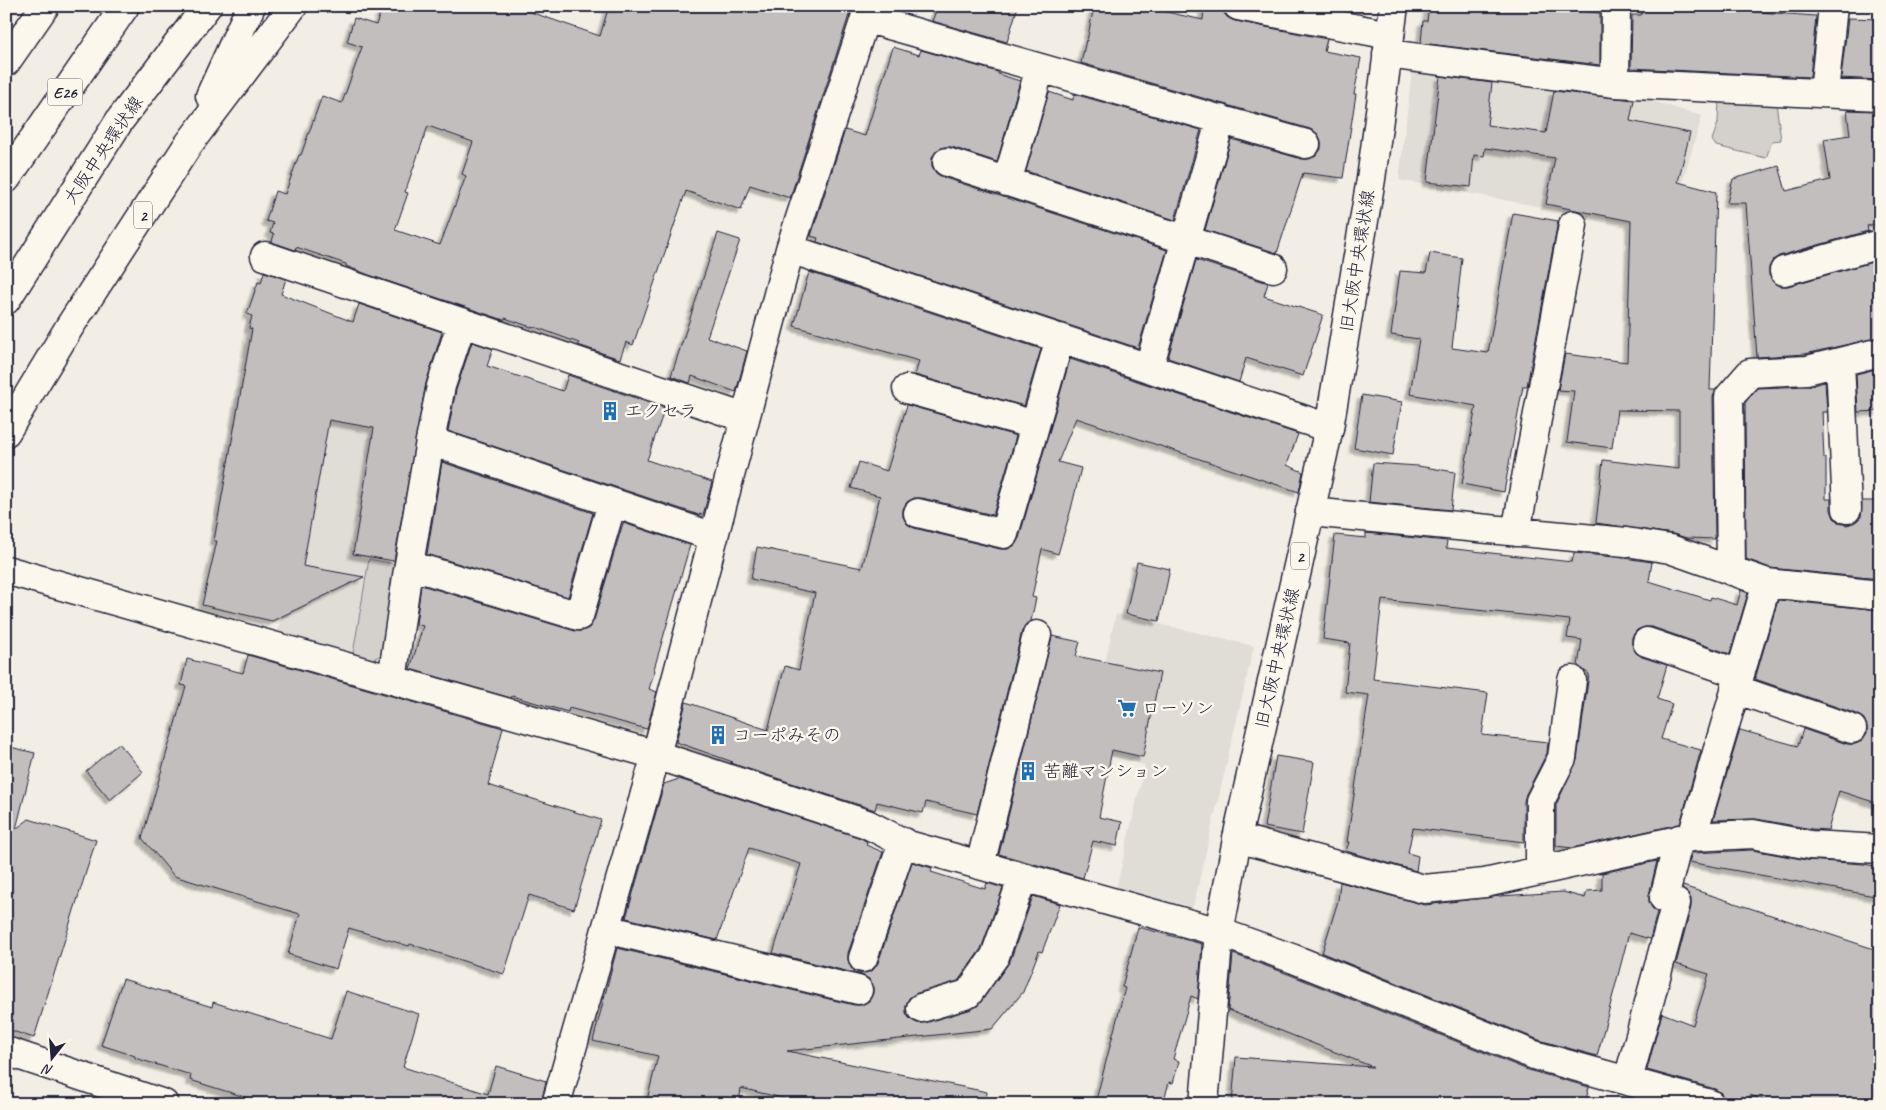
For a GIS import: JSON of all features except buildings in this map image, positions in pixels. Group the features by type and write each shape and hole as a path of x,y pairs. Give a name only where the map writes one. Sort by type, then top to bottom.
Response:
{"main road":[{"path":"6,62 45,6"},
{"name":"E26","path":"6,179 125,6"},
{"name":"大阪中央環状線","path":"6,300 120,120 207,6"},
{"path":"188,146 251,6"},
{"name":"2","path":"6,432 70,326 188,146 293,6"},
{"path":"1238,6 1389,44 1616,83 1880,96"},
{"name":"旧大阪中央環状線","path":"1204,1104 1219,932 1237,838 1329,428 1371,179 1394,6"},
{"path":"1616,6 1616,83"},
{"path":"1824,93 1833,6"},
{"path":"556,1104 656,755 790,249 867,12 1040,68 1306,144"},
{"path":"1006,182 1040,68"},
{"path":"1149,367 1187,240 1220,119"},
{"path":"947,162 1273,268"},
{"path":"1516,532 1573,225"},
{"path":"1784,271 1880,244"},
{"path":"790,249 1329,428"},
{"path":"265,256 745,418"},
{"path":"392,680 430,441 442,386 462,322"},
{"path":"918,513 1004,534 1060,338"},
{"path":"1731,570 1729,397 1750,373 1807,370 1880,352"},
{"path":"1840,362 1847,508"},
{"path":"907,389 1035,425"},
{"path":"430,441 714,537"},
{"path":"409,565 579,616 612,503"},
{"path":"1310,512 1626,542 1670,549 1767,583 1880,595"},
{"path":"6,570 656,755 868,824 903,842 1219,932 1294,959 1534,1055 1710,1104"},
{"path":"1628,1080 1676,902 1664,898 1738,681 1767,583"},
{"path":"980,865 1037,635"},
{"path":"1647,642 1852,730"},
{"path":"1540,871 1540,801 1562,758 1572,680"},
{"path":"1237,838 1424,889 1485,883 1685,838 1753,834 1810,845 1880,848"},
{"path":"862,958 903,842"},
{"path":"921,1008 968,994 995,956 1023,877"},
{"path":"606,929 858,990"},
{"path":"6,1051 164,1104"}],"shaded area":[{"path":"1412,71 1610,88 1702,116 1668,231 1399,180"},
{"path":"1719,99 1776,103 1781,140 1772,141 1766,158 1716,146 1712,140 1718,123"},
{"path":"246,319 399,370 353,654 278,631 291,557 209,544"},
{"path":"369,559 401,565 386,653 373,659 353,654"},
{"path":"1116,614 1254,646 1193,907 1116,889 1145,765 1085,750"}],"place":[{"name":"エクセラ","path":"610,411"},
{"name":"ローソン","path":"1127,708"},
{"name":"コーポみその","path":"718,735"},
{"name":"苦離マンション","path":"1028,771"}]}
